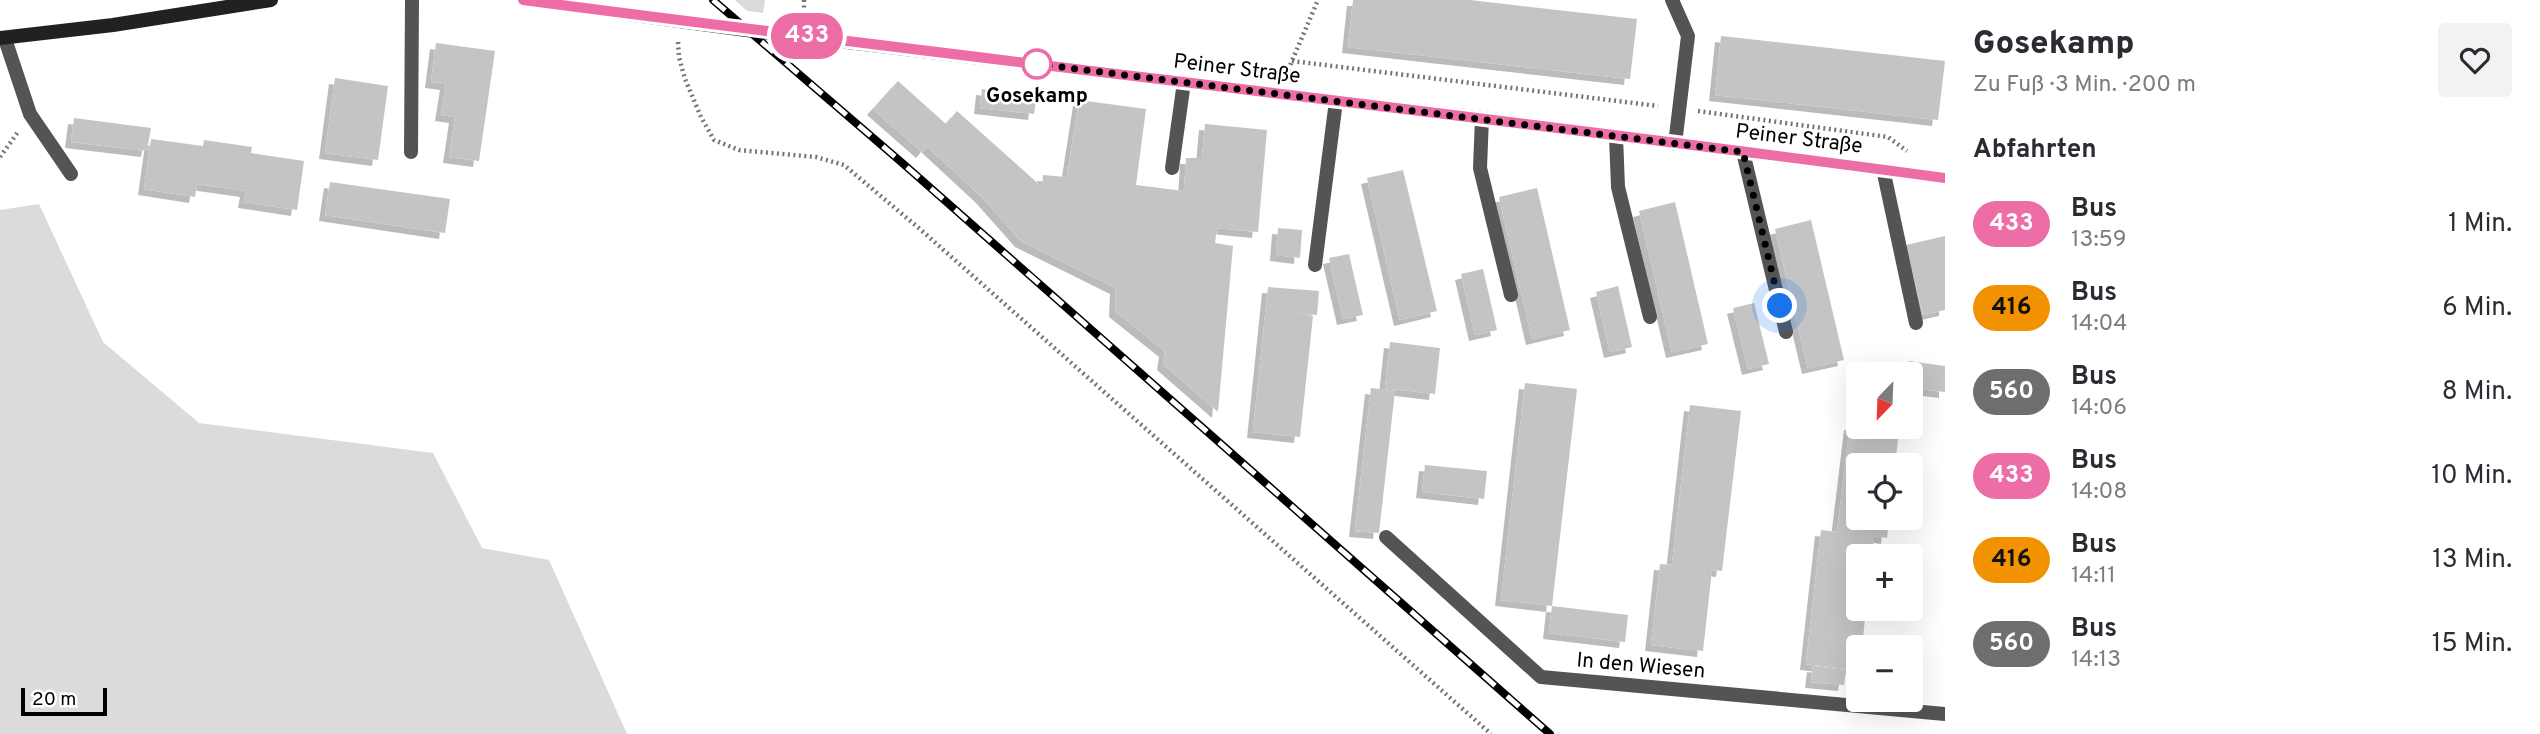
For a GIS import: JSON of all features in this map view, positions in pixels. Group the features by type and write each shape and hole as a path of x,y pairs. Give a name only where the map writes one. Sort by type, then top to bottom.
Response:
{"main road":[{"path":"3,39 271,0"},
{"name":"Peiner Straße","path":"523,0 1945,178"}],"street":[{"path":"411,152 412,0"},
{"path":"1672,0 1688,36 1675,144"},
{"path":"3,39 30,114 71,174"},
{"path":"1172,168 1184,82"},
{"path":"1315,265 1336,101"},
{"path":"1482,118 1480,169 1511,295"},
{"path":"1616,136 1618,187 1650,317"},
{"path":"1743,152 1786,332"},
{"path":"1883,169 1916,323"},
{"name":"In den Wiesen","path":"1386,537 1541,677 1945,714"}],"path":[{"path":"1277,95 1318,0"},
{"path":"677,20 679,57 685,79 701,117 714,139 739,150 816,157 844,165 1491,734"},
{"path":"1292,61 1679,108 1888,137 1945,178"},
{"path":"0,157 30,114"}],"shaded area":[{"path":"735,0 765,0 763,13 747,11"},
{"path":"39,204 103,342 199,423 433,453 482,548 549,560 627,734 0,734 0,210"}],"building":[{"path":"1353,0 1470,0 1637,19 1630,79 1348,47"},
{"path":"1721,36 1945,61 1938,120 1715,95"},
{"path":"436,43 495,51 479,161 449,157 455,117 441,115 446,84 431,82"},
{"path":"335,78 388,86 378,160 325,153"},
{"path":"898,81 946,124 957,111 1042,187 1043,175 1067,177 1079,100 1146,109 1136,185 1184,191 1186,158 1202,158 1205,124 1267,130 1258,232 1217,228 1215,243 1233,246 1218,412 1163,364 1165,351 1115,311 1116,288 1021,241 982,197 927,146 922,152 873,109"},
{"path":"982,89 1037,95 1034,114 980,108"},
{"path":"74,118 151,128 147,151 71,142"},
{"path":"151,139 203,146 204,140 252,147 251,153 304,161 297,210 244,202 246,191 197,184 195,197 144,189"},
{"path":"1403,170 1437,311 1400,320 1367,178"},
{"path":"330,182 450,199 445,233 325,215"},
{"path":"1537,188 1570,330 1532,339 1499,197"},
{"path":"1675,202 1708,344 1672,352 1639,211"},
{"path":"1811,220 1844,360 1808,368 1775,229"},
{"path":"1278,228 1302,230 1300,258 1276,255"},
{"path":"1945,236 1945,310 1923,315 1906,245"},
{"path":"1349,254 1363,315 1343,319 1329,258"},
{"path":"1483,269 1497,330 1475,335 1461,274"},
{"path":"1618,286 1632,347 1610,352 1596,292"},
{"path":"1268,287 1319,291 1317,315 1295,313 1313,316 1300,437 1253,432"},
{"path":"1754,303 1769,364 1748,369 1733,308"},
{"path":"1390,342 1440,348 1435,394 1385,388"},
{"path":"1923,363 1945,366 1945,392 1923,389"},
{"path":"1525,383 1577,389 1552,606 1501,600"},
{"path":"1371,388 1395,391 1379,533 1355,531"},
{"path":"1690,405 1741,411 1722,571 1712,570 1703,651 1651,645 1660,564 1672,565"},
{"path":"1848,439 1898,439 1896,453 1847,453"},
{"path":"1846,457 1846,530 1888,530 1887,538 1874,536 1873,544 1846,544 1846,621 1865,621 1863,635 1846,635 1846,669 1806,664 1821,530 1837,532"},
{"path":"1425,465 1487,471 1484,499 1422,492"},
{"path":"1552,606 1628,615 1625,642 1549,633"},
{"path":"1813,666 1846,670 1844,685 1811,682"}],"railway":[{"path":"713,0 900,161 1550,734"}],"bus line":[{"name":"433","path":"523,0 1945,178"}],"place":[{"name":"Gosekamp","path":"1037,64"}],"route":[{"path":"1037,64 1743,152 1780,306"}]}
